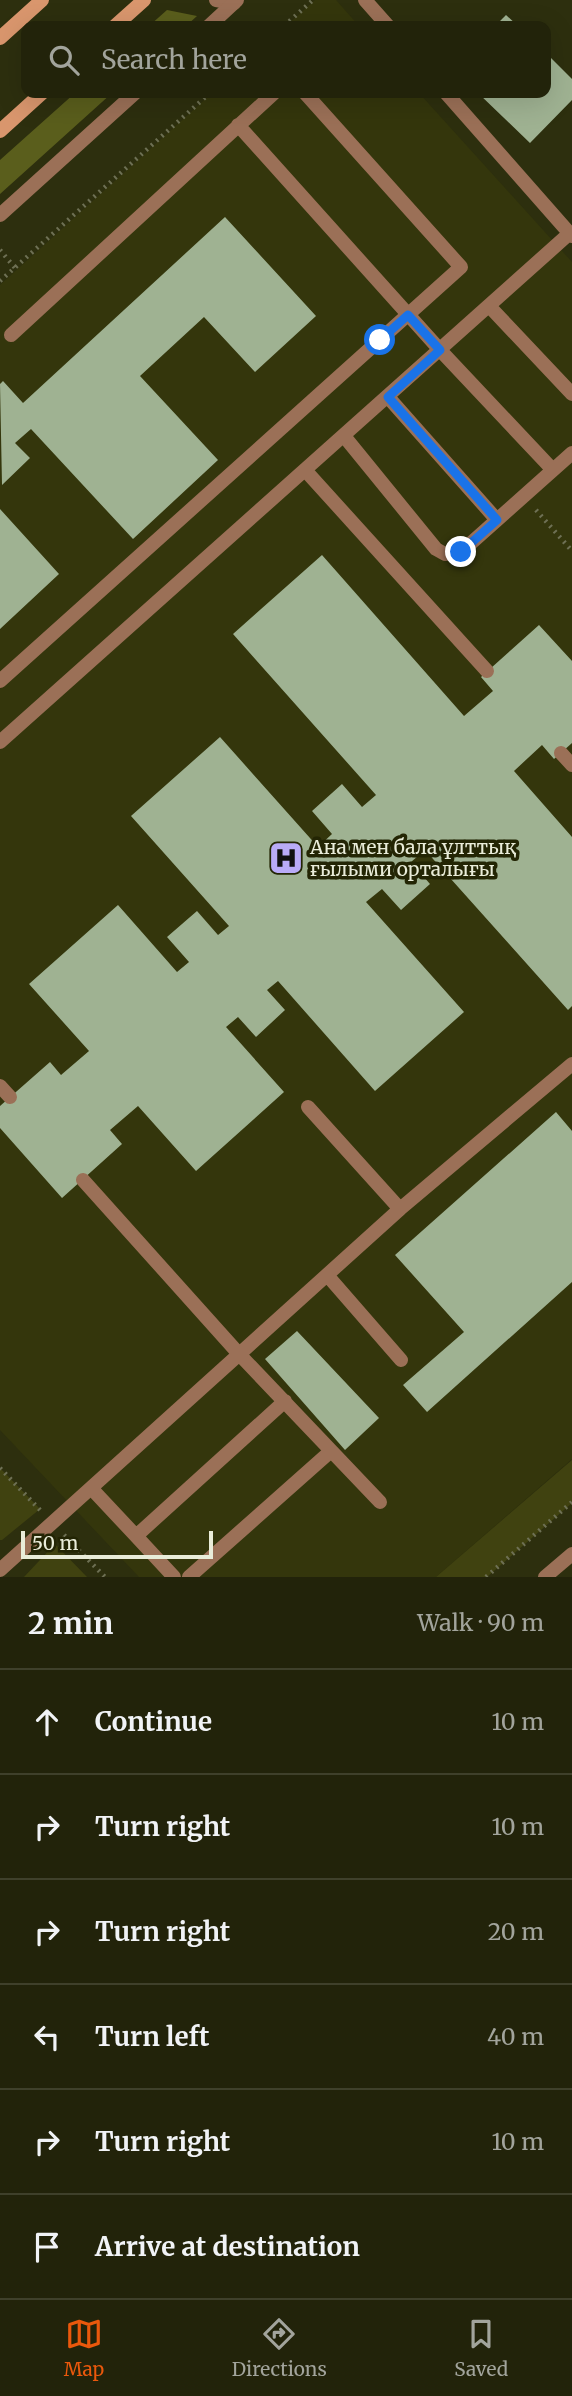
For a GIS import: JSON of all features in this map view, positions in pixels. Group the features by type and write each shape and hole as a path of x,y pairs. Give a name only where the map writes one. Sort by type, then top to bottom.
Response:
{"main road":[{"path":"0,38 41,0"},
{"path":"121,21 144,0"},
{"path":"3,125 36,98"}],"street":[{"path":"216,0 236,1"},
{"path":"365,0 384,21"},
{"path":"214,21 236,1"},
{"path":"0,215 129,98"},
{"path":"11,335 268,98"},
{"path":"0,681 461,267 309,98"},
{"path":"0,742 571,234 450,98"},
{"path":"237,125 440,350 553,470"},
{"path":"489,306 572,394"},
{"path":"388,397 497,520"},
{"path":"344,436 436,550 445,554 461,552 572,453"},
{"path":"305,470 487,671"},
{"path":"561,753 572,765"},
{"path":"0,1570 400,1209 572,1064"},
{"path":"308,1107 400,1209"},
{"path":"83,1180 239,1354 380,1502"},
{"path":"327,1275 401,1360"},
{"path":"136,1536 285,1401"},
{"path":"189,1577 331,1451"},
{"path":"91,1488 174,1577"},
{"path":"545,1577 572,1554"}],"path":[{"path":"290,21 313,0"},
{"path":"0,281 204,98"},
{"path":"0,250 15,268"},
{"path":"524,496 572,551"},
{"path":"486,1577 572,1502"}],"shaded area":[{"path":"315,0 336,0 355,21 292,21"},
{"name":"Ана мен бала ұлттық ғылыми орталығы","path":"206,98 424,98 572,262 572,1459 436,1577 139,1577 0,1430 0,285"},
{"path":"572,1460 572,1503 487,1577 436,1577"},
{"path":"0,1468 40,1509 2,1540 0,1540"},
{"path":"55,1544 87,1577 24,1577"}],"green space":[{"path":"167,10 197,16 192,21 155,21"},
{"path":"69,98 106,98 0,194 0,160"}],"building":[{"path":"506,15 513,21 500,21"},
{"path":"551,58 572,79 572,100 530,143 483,98 551,98"},
{"path":"225,217 316,316 255,372 204,317 140,376 218,460 133,539 31,429 15,443 30,458 2,485 0,384 3,381 23,403"},
{"path":"0,509 59,574 0,629"},
{"path":"322,555 464,716 493,691 481,677 539,625 572,661 572,743 554,759 542,745 514,771 572,837 572,1006 568,1010 425,850 411,862 430,884 401,910 382,889 366,902 464,1012 375,1091 278,981 267,990 285,1010 256,1037 238,1017 226,1027 284,1092 196,1171 138,1106 110,1130 122,1144 62,1198 0,1128 0,1106 50,1062 61,1075 89,1051 29,984 118,905 177,972 189,962 167,937 197,911 218,935 229,926 131,816 220,737 318,847 332,834 312,811 342,784 362,807 376,795 233,634"},
{"path":"556,1112 572,1131 572,1282 427,1412 403,1385 464,1332 395,1255"},
{"path":"297,1331 379,1418 345,1450 265,1359"}],"place":[{"name":"Ана мен бала ұлттық ғылыми орталығы","path":"286,858"}],"route":[{"path":"380,340 408,315 440,350 388,397 497,520 461,552"}]}
